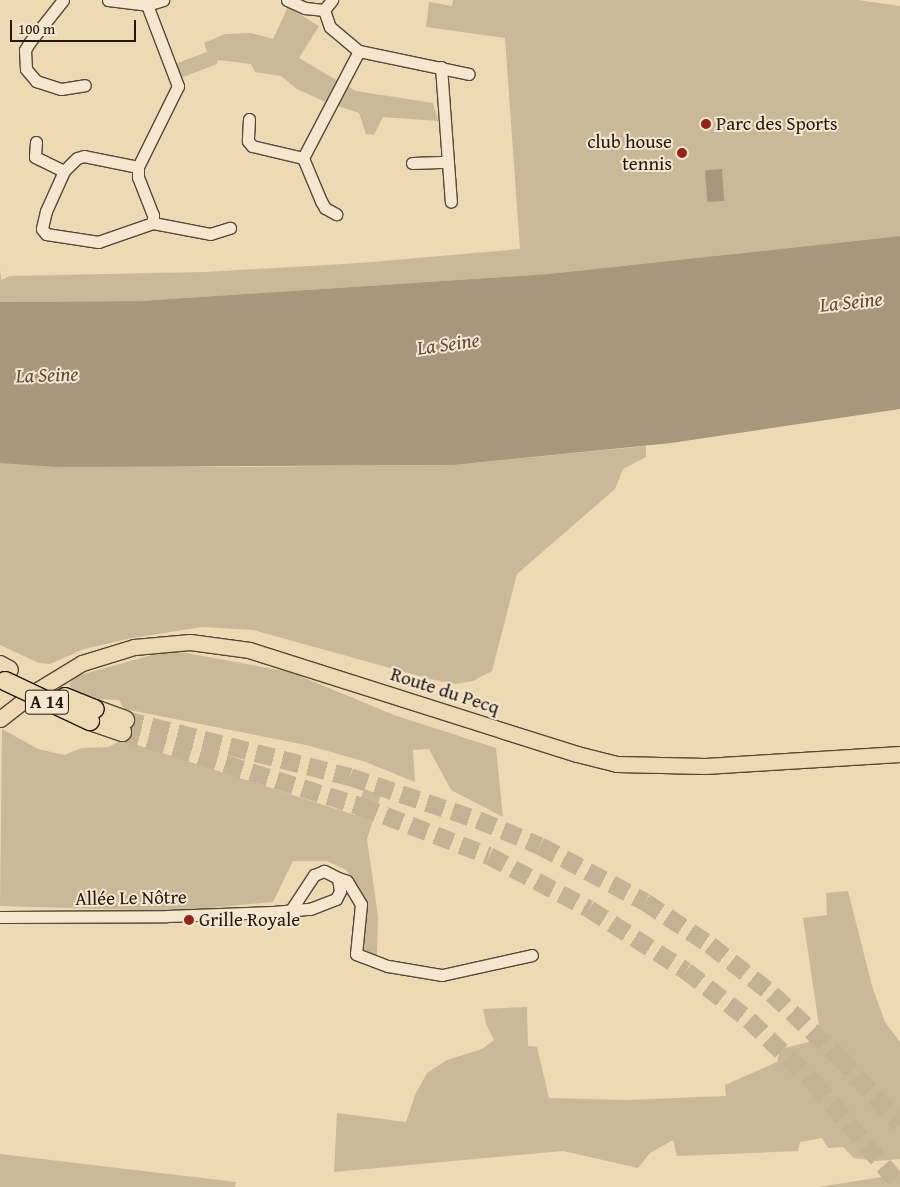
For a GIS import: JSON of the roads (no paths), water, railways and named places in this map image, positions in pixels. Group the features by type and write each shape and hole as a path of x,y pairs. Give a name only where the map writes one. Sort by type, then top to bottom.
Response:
{"highway":[{"name":"A 14","path":"0,664 93,715"},
{"name":"A 14","path":"0,678 124,726"}],"main road":[{"name":"Route du Pecq","path":"0,719 36,691 82,663 134,647 190,642 249,650 617,764 705,766 900,754"}],"street":[{"path":"63,0 25,50 26,69 36,81 61,89 85,85"},
{"path":"108,0 147,5 163,0"},
{"path":"287,0 305,8 324,10"},
{"path":"324,10 332,0"},
{"path":"147,5 178,86 138,167 138,177 153,215 153,223"},
{"path":"324,10 330,27 359,51 371,56 441,67 468,74"},
{"path":"303,158 359,51"},
{"path":"441,67 446,162 451,202"},
{"path":"249,119 248,141 252,146 303,158"},
{"path":"36,142 35,157 64,171"},
{"path":"138,167 84,156 77,158 64,171 43,222 46,234 98,242 153,223 210,234 230,228"},
{"path":"303,158 325,208 336,214"},
{"path":"412,163 446,162"},
{"path":"292,910 314,875 324,871 347,881 361,904 356,954 388,966 442,975 532,955"},
{"path":"332,902 340,892 338,878"},
{"name":"Allée Le Nôtre","path":"0,917 292,910 348,900 361,904"}],"water":[{"path":"722,169 724,201 707,202 705,170"},
{"name":"La Seine","path":"900,236 900,409 671,443 454,465 57,467 0,463 0,302 140,301 548,274"}],"tunnel":[{"path":"125,720 350,777 478,820 540,846 645,902 710,945 772,994 839,1057 900,1124"},
{"path":"122,732 360,806 489,856 589,909 686,971 749,1020 814,1083 900,1185"}],"place":[{"name":"Parc des Sports","path":"706,124"},
{"name":"club house tennis","path":"682,153"},
{"name":"Grille Royale","path":"189,920"}]}
